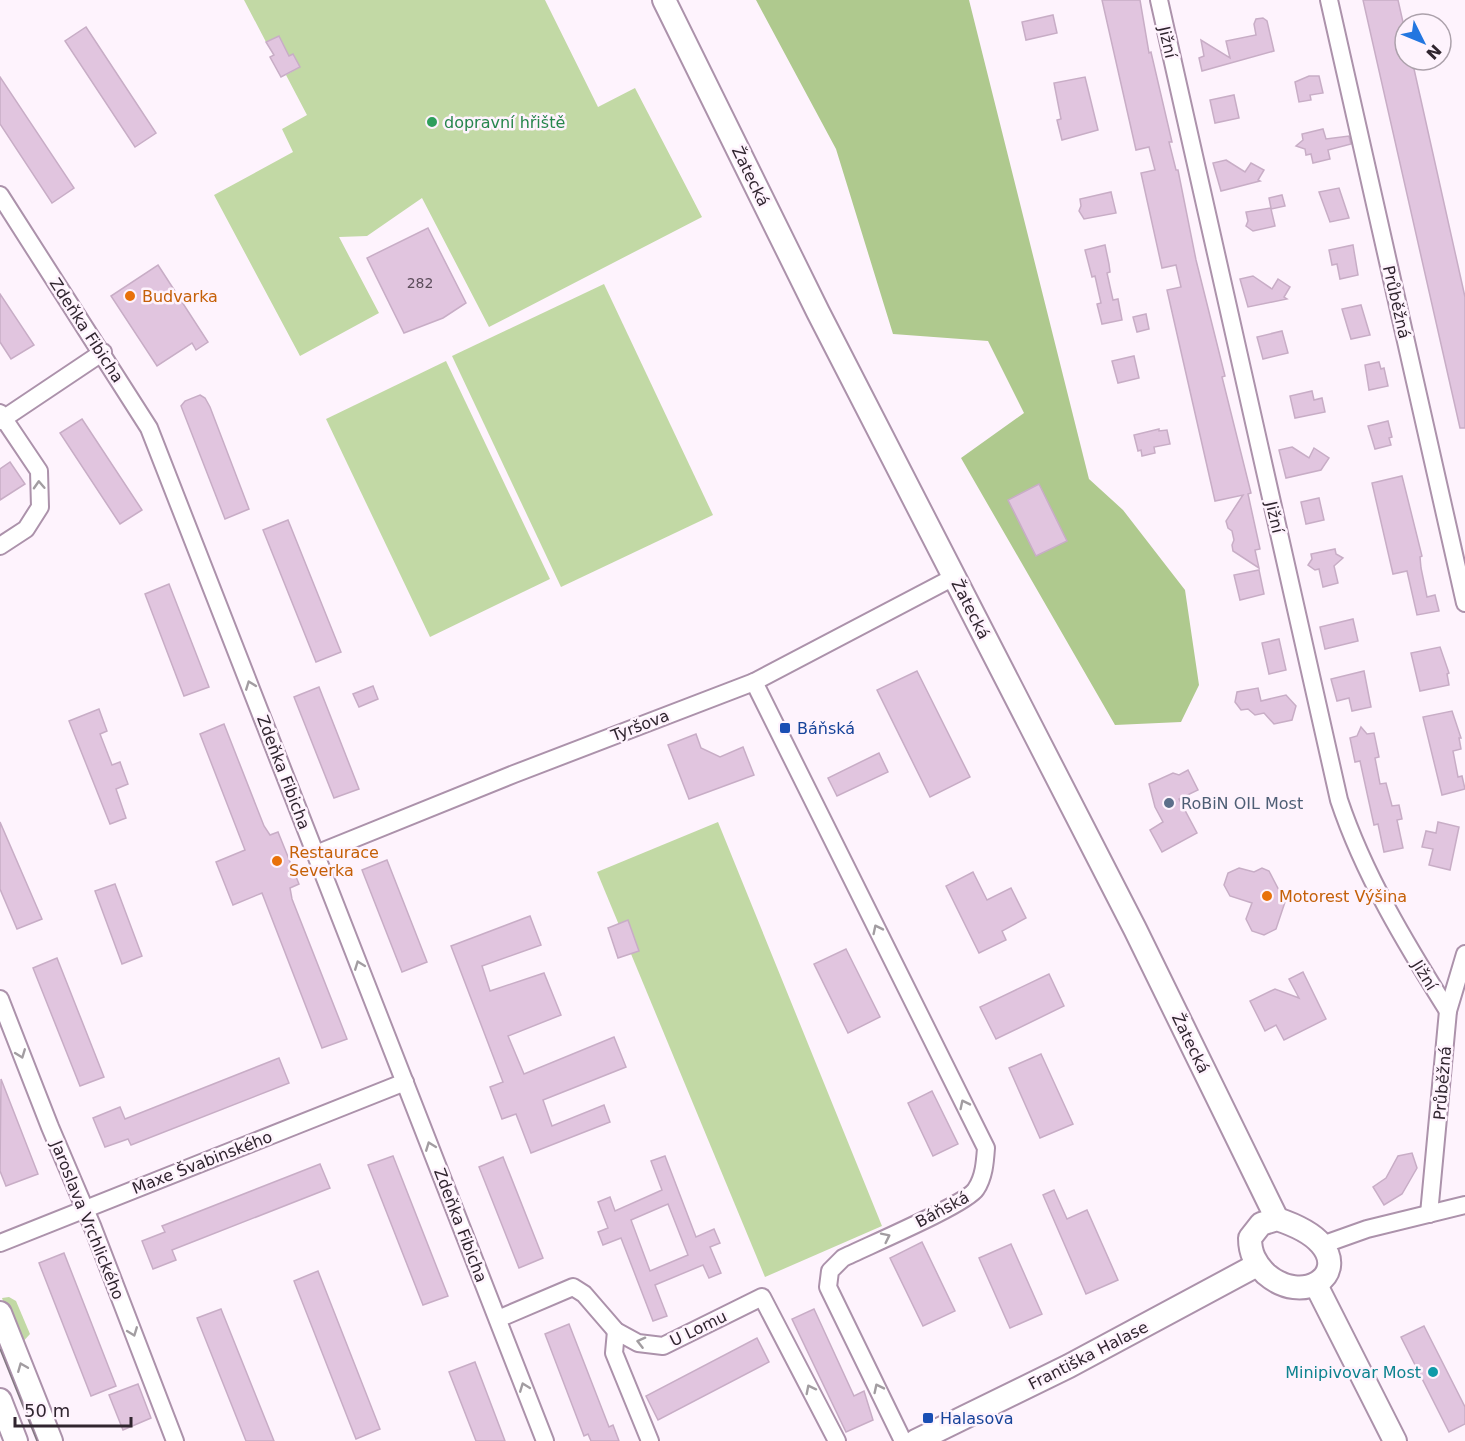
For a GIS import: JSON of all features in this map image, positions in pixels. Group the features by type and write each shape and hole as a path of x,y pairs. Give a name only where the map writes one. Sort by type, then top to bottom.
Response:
{"street":[{"name":"Žatecká","path":"664,0 818,312 1135,929 1277,1219"},
{"name":"Jižní","path":"1159,0 1339,800 1353,843 1413,955 1448,1011"},
{"name":"Průběžná","path":"1329,0 1465,603"},
{"name":"Zdeňka Fibicha","path":"0,195 103,352 149,428 546,1441"},
{"path":"0,546 26,529 40,507 39,471 1,418 103,352"},
{"name":"Tyršova","path":"316,854 514,774 753,682 954,577"},
{"name":"Báňská","path":"753,682 986,1148 984,1169 976,1190 956,1204 843,1258 830,1271 828,1287 903,1441"},
{"name":"Průběžná","path":"1430,1214 1448,1011 1465,954"},
{"name":"Jaroslava Vrchlického","path":"0,999 50,1127 85,1208 175,1441"},
{"name":"Maxe Švabinského","path":"0,1243 405,1083"},
{"path":"1322,1245 1367,1229 1465,1205"},
{"path":"1277,1219 1292,1224 1322,1245 1329,1260 1327,1273 1316,1285 1302,1290 1283,1285 1257,1265 1250,1250 1250,1238 1261,1224 1277,1219"},
{"name":"Františka Halase","path":"916,1441 1069,1366 1257,1265"},
{"path":"1316,1285 1395,1441"},
{"name":"U Lomu","path":"498,1319 573,1287 584,1294 616,1331 638,1343 663,1346 762,1297 837,1441"},
{"path":"0,1312 51,1441"},
{"path":"616,1331 614,1353 650,1441"},
{"path":"0,1400 16,1441"}],"green space":[{"path":"244,0 545,0 598,107 635,88 702,217 489,327 422,198 367,236 339,237 379,313 300,356 214,195 293,152 282,129 307,115 286,75 300,67 293,54 289,56 279,36 266,42"},
{"path":"756,0 969,0 1089,479 1123,510 1185,590 1199,685 1181,722 1115,725 961,458 1024,413 988,341 893,334 836,149"},
{"path":"604,284 713,515 561,587 452,356"},
{"path":"446,361 550,579 430,637 326,419"},
{"path":"718,822 882,1226 765,1277 597,872"},
{"path":"9,1297 16,1301 30,1334 20,1345 2,1298"}],"building":[{"path":"1102,0 1140,0 1149,53 1151,52 1172,142 1169,142 1176,170 1178,170 1196,260 1225,376 1222,377 1251,493 1248,494 1260,549 1255,550 1259,568 1233,551 1232,531 1228,528 1226,521 1243,495 1215,501 1167,290 1181,287 1176,265 1162,268 1141,173 1155,170 1149,147 1136,150"},
{"path":"1363,0 1398,0 1401,12 1393,12 1393,72 1415,72 1465,297 1465,428 1460,428"},
{"path":"1053,15 1057,33 1026,40 1022,22"},
{"path":"1263,18 1267,21 1274,51 1202,71 1199,58 1204,56 1201,40 1230,58 1226,41 1256,35 1254,24 1256,19"},
{"path":"86,27 156,133 135,147 65,41"},
{"path":"279,36 289,56 293,54 300,67 281,77 270,57 274,55 266,42"},
{"path":"1309,76 1319,76 1323,93 1310,95 1311,100 1299,102 1295,82"},
{"path":"0,77 74,188 52,203 0,124"},
{"path":"1085,77 1098,130 1062,140 1057,120 1061,119 1054,83"},
{"path":"1234,95 1239,118 1215,123 1210,100"},
{"path":"1323,129 1326,139 1349,136 1351,144 1328,150 1330,159 1313,163 1311,154 1306,155 1305,149 1296,146 1303,140 1302,134"},
{"path":"1226,160 1245,172 1251,163 1264,170 1258,180 1260,181 1221,191 1213,163"},
{"path":"1339,188 1349,218 1330,222 1319,192"},
{"path":"1111,192 1116,213 1084,219 1079,211 1080,199"},
{"path":"1282,195 1285,206 1271,209 1275,226 1253,231 1246,226 1248,221 1246,212 1271,208 1269,198"},
{"path":"428,228 466,303 443,318 404,333 367,258"},
{"path":"1105,245 1110,272 1107,273 1113,300 1118,299 1122,320 1102,324 1097,304 1101,303 1095,276 1092,277 1085,250"},
{"path":"1353,245 1358,275 1340,279 1337,264 1332,265 1329,250"},
{"path":"158,265 208,342 196,350 192,343 157,366 111,296"},
{"path":"1253,276 1272,289 1278,279 1290,287 1284,297 1287,299 1248,307 1240,279"},
{"path":"0,294 34,345 11,359 0,342"},
{"path":"1361,305 1370,335 1351,339 1342,309"},
{"path":"1146,314 1149,329 1137,332 1133,317"},
{"path":"1282,331 1288,353 1263,359 1257,337"},
{"path":"1134,356 1139,378 1118,383 1112,361"},
{"path":"1379,362 1381,369 1384,368 1388,386 1369,390 1365,365"},
{"path":"1312,391 1314,400 1322,398 1325,412 1295,418 1290,396"},
{"path":"200,395 205,398 210,407 249,509 225,519 181,406 185,401"},
{"path":"82,419 142,510 120,524 60,433"},
{"path":"1388,421 1392,437 1389,438 1391,445 1375,449 1368,426"},
{"path":"1159,429 1159,431 1167,430 1170,444 1154,447 1155,453 1142,456 1141,450 1138,451 1134,435"},
{"path":"1292,447 1309,458 1314,448 1329,458 1321,470 1286,478 1279,450"},
{"path":"10,462 25,484 0,500 0,469"},
{"path":"1402,476 1422,556 1420,557 1421,568 1427,597 1435,595 1439,611 1417,615 1407,571 1393,574 1372,483"},
{"path":"1039,484 1067,541 1036,556 1008,500"},
{"path":"1319,498 1324,520 1306,524 1301,502"},
{"path":"288,520 341,652 316,662 263,530"},
{"path":"1335,549 1336,554 1343,558 1334,566 1338,583 1323,587 1319,569 1315,570 1308,565 1312,559 1311,554"},
{"path":"1259,570 1264,594 1240,600 1234,575"},
{"path":"169,584 209,687 184,696 145,594"},
{"path":"1353,619 1358,641 1325,649 1320,627"},
{"path":"1279,639 1286,670 1269,674 1262,643"},
{"path":"1440,647 1449,673 1447,674 1449,685 1420,691 1411,653"},
{"path":"917,671 970,777 930,797 877,690"},
{"path":"1364,671 1371,707 1352,711 1349,698 1337,701 1331,679"},
{"path":"373,686 378,699 359,707 353,694"},
{"path":"319,687 359,789 334,798 294,697"},
{"path":"1258,688 1261,701 1286,695 1296,706 1292,720 1274,724 1264,713 1255,715 1248,709 1241,710 1235,702 1237,692"},
{"path":"99,709 107,731 100,734 112,765 120,762 128,784 116,789 126,818 110,824 69,721"},
{"path":"1452,711 1461,738 1459,738 1461,749 1453,751 1458,777 1462,776 1465,789 1442,795 1423,717"},
{"path":"224,724 264,826 270,835 278,832 299,884 290,888 292,899 347,1039 322,1048 262,893 233,905 216,862 245,850 200,734"},
{"path":"1361,727 1367,734 1374,733 1379,757 1375,758 1380,784 1386,783 1392,806 1399,805 1402,819 1397,820 1403,848 1384,852 1378,824 1374,825 1360,761 1355,762 1350,738 1357,736"},
{"path":"696,734 701,748 720,757 743,747 754,775 689,799 668,745"},
{"path":"879,753 888,772 837,796 828,778"},
{"path":"1188,770 1198,790 1179,799 1197,833 1162,852 1150,830 1163,822 1155,807 1149,784 1173,773 1179,775"},
{"path":"0,822 42,919 17,929 0,889"},
{"path":"1438,822 1459,827 1450,870 1429,865 1433,849 1422,847 1426,831 1436,833"},
{"path":"387,860 427,962 402,972 362,870"},
{"path":"1239,868 1254,872 1262,868 1269,871 1285,902 1276,929 1264,935 1252,931 1246,919 1252,903 1230,896 1224,885 1228,873"},
{"path":"973,872 987,900 1011,888 1026,918 1002,931 1006,940 979,953 946,886"},
{"path":"115,884 142,956 122,964 95,891"},
{"path":"530,916 541,945 482,966 490,991 544,973 561,1015 508,1036 524,1074 614,1037 626,1067 543,1100 552,1126 604,1105 610,1122 531,1153 516,1114 502,1119 490,1087 503,1082 451,946"},
{"path":"628,920 639,951 618,958 608,928"},
{"path":"846,949 880,1017 848,1033 814,964"},
{"path":"57,958 104,1077 80,1086 33,968"},
{"path":"1303,972 1326,1019 1284,1040 1276,1025 1265,1031 1250,1001 1275,989 1299,998 1289,979"},
{"path":"1049,974 1064,1006 996,1039 980,1007"},
{"path":"1041,1054 1073,1124 1040,1138 1009,1068"},
{"path":"279,1058 289,1083 131,1145 128,1139 105,1147 93,1118 120,1107 125,1119"},
{"path":"1,1079 38,1174 6,1186 0,1171"},
{"path":"932,1091 958,1144 933,1156 908,1103"},
{"path":"1412,1153 1417,1168 1402,1194 1384,1205 1373,1187 1386,1178 1398,1156"},
{"path":"393,1156 448,1296 423,1305 368,1165"},
{"path":"665,1156 696,1237 714,1229 720,1243 710,1247 721,1273 709,1278 703,1265 655,1285 667,1316 653,1321 621,1238 603,1245 598,1232 608,1228 598,1202 610,1197 615,1211 662,1190 651,1161","holes":["668,1204 688,1255 650,1271 631,1220"]},
{"path":"503,1157 543,1258 519,1268 479,1167"},
{"path":"320,1164 330,1188 172,1250 176,1260 153,1269 142,1241 165,1232 162,1226"},
{"path":"1054,1190 1067,1219 1087,1210 1118,1280 1086,1294 1043,1195"},
{"path":"922,1242 955,1311 923,1326 890,1258"},
{"path":"1011,1244 1042,1314 1010,1328 979,1258"},
{"path":"64,1253 116,1386 91,1396 39,1263"},
{"path":"318,1271 380,1429 356,1439 294,1281"},
{"path":"221,1309 274,1441 246,1441 197,1318"},
{"path":"814,1309 854,1396 864,1391 873,1420 846,1432 792,1319"},
{"path":"569,1324 609,1427 613,1425 619,1441 591,1441 588,1434 584,1436 545,1334"},
{"name":"Minipivovar Most","path":"1424,1326 1465,1407 1465,1424 1449,1432 1401,1337"},
{"path":"757,1338 769,1362 658,1420 646,1396"},
{"path":"475,1362 505,1441 476,1441 449,1372"},
{"path":"138,1384 151,1418 123,1430 109,1395"}],"tram line":[{"path":"0,1349 37,1441"}],"place":[{"name":"dopravní hřiště","path":"432,122"},
{"name":"Budvarka","path":"130,296"},
{"name":"Báňská","path":"785,728"},
{"name":"RoBiN OIL Most","path":"1169,803"},
{"name":"Restaurace Severka","path":"277,861"},
{"name":"Motorest Výšina","path":"1267,896"},
{"name":"Minipivovar Most","path":"1433,1372"},
{"name":"Halasova","path":"928,1418"}]}
